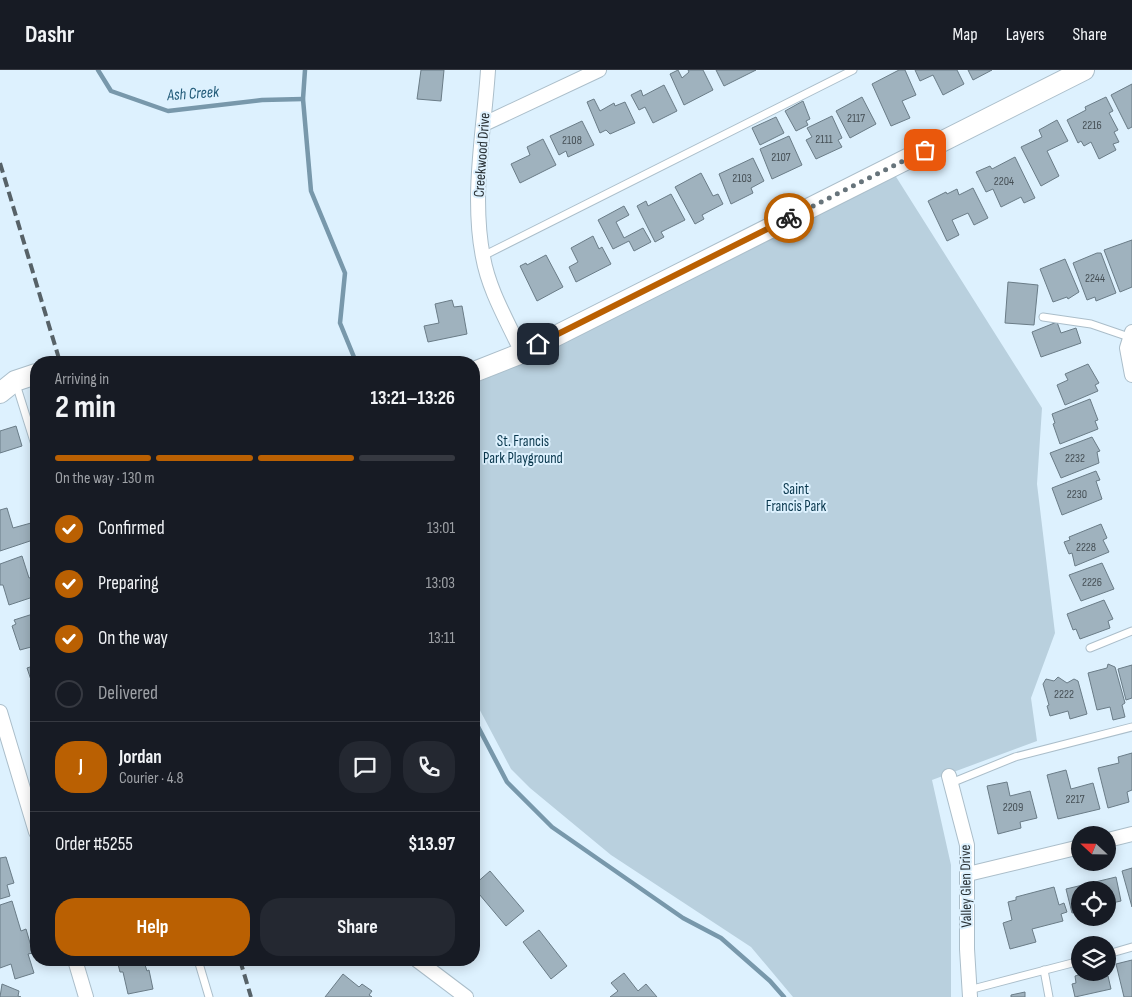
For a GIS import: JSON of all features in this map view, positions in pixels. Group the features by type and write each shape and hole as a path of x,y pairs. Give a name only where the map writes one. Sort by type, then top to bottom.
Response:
{"street":[{"name":"Creekwood Drive","path":"488,70 477,195 482,256 489,281 522,353"},
{"path":"484,124 599,70"},
{"path":"480,370 522,353 1084,70"},
{"path":"1130,335 1128,348 1132,375"},
{"path":"15,389 30,378"},
{"path":"0,712 30,812"},
{"name":"Valley Glen Drive","path":"950,780 967,845 969,994"},
{"path":"1116,838 1132,834"},
{"path":"968,874 1071,849"},
{"path":"77,966 86,997"},
{"path":"425,966 466,997"}],"lane":[{"path":"482,256 853,70"},
{"path":"1043,317 1091,324 1130,335"},
{"path":"15,389 30,431"},
{"path":"1090,648 1132,631"},
{"path":"950,780 1015,757 1132,726"},
{"path":"1116,952 1132,947"},
{"path":"969,994 1071,963"},
{"path":"200,966 210,997"},
{"path":"1044,970 1049,997"}],"green space":[{"name":"Saint Francis Park","path":"893,172 1042,408 1037,484 1055,633 1031,698 1037,741 932,780 951,865 951,997 793,997 751,947 611,855 530,788 511,769 480,710 480,381 518,364"}],"building":[{"path":"421,70 444,70 441,101 417,99"},
{"path":"678,70 682,78 689,72 688,70 703,70 713,90 684,105 670,74"},
{"path":"716,70 756,70 724,86"},
{"path":"899,70 905,70 916,95 902,101 910,118 891,126 872,84"},
{"path":"915,70 957,70 964,84 943,95 933,75 920,81"},
{"path":"968,70 992,70 973,80"},
{"path":"1132,84 1132,127 1128,129 1111,95"},
{"path":"664,85 677,111 653,123 645,107 639,110 631,95 641,90 643,96"},
{"path":"862,97 876,124 850,138 836,111"},
{"path":"1106,97 1113,111 1109,113 1118,130 1114,132 1119,142 1113,144 1116,150 1099,159 1091,142 1084,146 1081,141 1078,143 1067,120 1086,110 1085,107"},
{"path":"594,99 600,111 614,103 615,106 625,102 635,123 610,134 606,130 600,133 587,102"},
{"path":"803,101 810,119 806,121 808,125 796,131 785,111"},
{"path":"832,116 842,138 838,140 842,147 816,159 806,140 812,137 807,128"},
{"path":"776,117 784,133 760,145 752,128"},
{"path":"1057,120 1068,141 1047,151 1059,176 1041,186 1021,147 1042,137 1039,130"},
{"path":"582,121 594,145 568,157 566,151 559,155 550,136"},
{"path":"789,136 802,165 772,179 760,149"},
{"path":"543,139 556,165 520,183 511,164 530,155 527,147"},
{"path":"1015,157 1035,198 1024,203 1021,197 1001,207 993,189 986,192 976,172 990,166 992,169"},
{"path":"753,158 764,181 751,188 753,193 731,204 719,174"},
{"path":"701,173 713,196 718,194 723,204 702,215 704,219 695,224 675,187"},
{"path":"973,188 988,218 974,225 968,213 952,220 959,235 947,241 928,201 946,192 947,194 957,189 959,195"},
{"path":"671,194 685,220 661,232 664,237 655,242 637,206 646,201 648,206"},
{"path":"624,206 629,215 616,222 624,238 643,228 651,242 634,251 629,241 613,249 598,220"},
{"path":"593,236 599,249 602,247 611,264 576,282 569,267 578,262 571,248"},
{"path":"1132,240 1132,287 1120,292 1104,250"},
{"path":"1101,253 1116,293 1096,301 1095,297 1087,300 1073,263"},
{"path":"546,255 563,287 537,301 520,266 526,263 527,265"},
{"path":"1065,259 1079,292 1068,299 1067,297 1053,302 1040,269"},
{"path":"1008,282 1038,285 1034,325 1005,323"},
{"path":"452,300 454,307 462,306 467,334 428,342 424,326 439,323 435,304"},
{"path":"1057,322 1061,333 1076,328 1081,343 1041,357 1032,332"},
{"path":"1088,364 1099,383 1095,385 1098,391 1065,405 1057,385 1068,380 1065,374"},
{"path":"1090,399 1098,420 1095,421 1098,429 1060,444 1053,424 1055,423 1052,414"},
{"path":"16,426 22,446 0,453 0,431"},
{"path":"1092,437 1100,451 1097,452 1099,463 1061,478 1050,453"},
{"path":"1096,471 1100,480 1096,481 1102,499 1062,515 1052,488"},
{"path":"7,508 13,528 30,523 30,541 0,551 0,510"},
{"path":"1101,524 1107,538 1103,540 1109,552 1075,566 1072,553 1069,554 1064,542 1070,540 1069,537"},
{"path":"22,556 30,578 30,598 9,605 3,585 0,585 0,564"},
{"path":"1102,563 1114,589 1081,601 1069,575"},
{"path":"1104,600 1113,619 1108,621 1110,628 1080,639 1076,629 1073,630 1067,614"},
{"path":"30,615 30,647 20,650 12,626 16,624 14,620"},
{"path":"1108,664 1115,667 1125,703 1122,705 1125,717 1113,720 1110,707 1097,710 1088,673 1107,668"},
{"path":"1132,665 1132,698 1126,700 1118,669"},
{"path":"1058,677 1067,683 1074,679 1078,681 1087,714 1070,719 1068,711 1050,716 1043,684 1046,679 1054,681"},
{"path":"1132,753 1132,790 1127,792 1129,802 1108,808 1098,768 1119,763 1118,757"},
{"path":"1066,770 1071,789 1093,783 1100,809 1058,819 1047,775"},
{"path":"1007,782 1010,796 1030,791 1037,818 1020,822 1021,828 998,834 987,786"},
{"path":"6,857 14,883 7,885 10,896 0,899 0,858"},
{"path":"1132,868 1132,907 1122,871"},
{"path":"490,871 524,911 506,926 480,895 480,880"},
{"path":"1116,877 1121,901 1116,902 1116,881 1099,881"},
{"path":"1054,887 1059,905 1064,903 1067,912 1061,914 1063,921 1032,929 1036,942 1010,949 1003,923 1012,920 1008,902 1016,900 1016,897"},
{"path":"1071,888 1071,909 1066,889"},
{"path":"12,901 21,931 26,929 30,943 30,954 28,954 30,966 32,966 34,973 15,979 11,964 0,968 0,905"},
{"path":"539,930 567,966 551,979 523,942"},
{"path":"1132,960 1132,997 1124,997 1116,964"},
{"path":"118,966 145,966 147,971 149,970 153,989 128,994 123,972 120,972"},
{"path":"624,973 638,991 646,984 657,997 610,997 618,991 611,983"},
{"path":"343,974 359,987 362,984 372,991 369,995 372,997 325,997"},
{"path":"1076,981 1109,981 1111,989 1075,997 1072,984 1076,983"},
{"path":"2,984 19,991 18,996 21,997 0,997"},
{"path":"1025,992 1025,997 1011,997 1011,995"}],"waterway":[{"name":"Ash Creek","path":"98,70 111,91 168,111 262,100 303,99"},
{"path":"305,70 303,99 311,191 345,273 340,323 354,356"},
{"path":"480,730 507,782 552,827 683,918 721,938 770,981 784,997"}],"railway":[{"path":"0,163 58,356"},
{"path":"242,966 251,997"}],"way so far":[{"path":"789,218 925,150"}],"route":[{"path":"538,344 789,218"}],"park label":[{"name":"St. Francis Park Playground","path":"523,450"}]}
